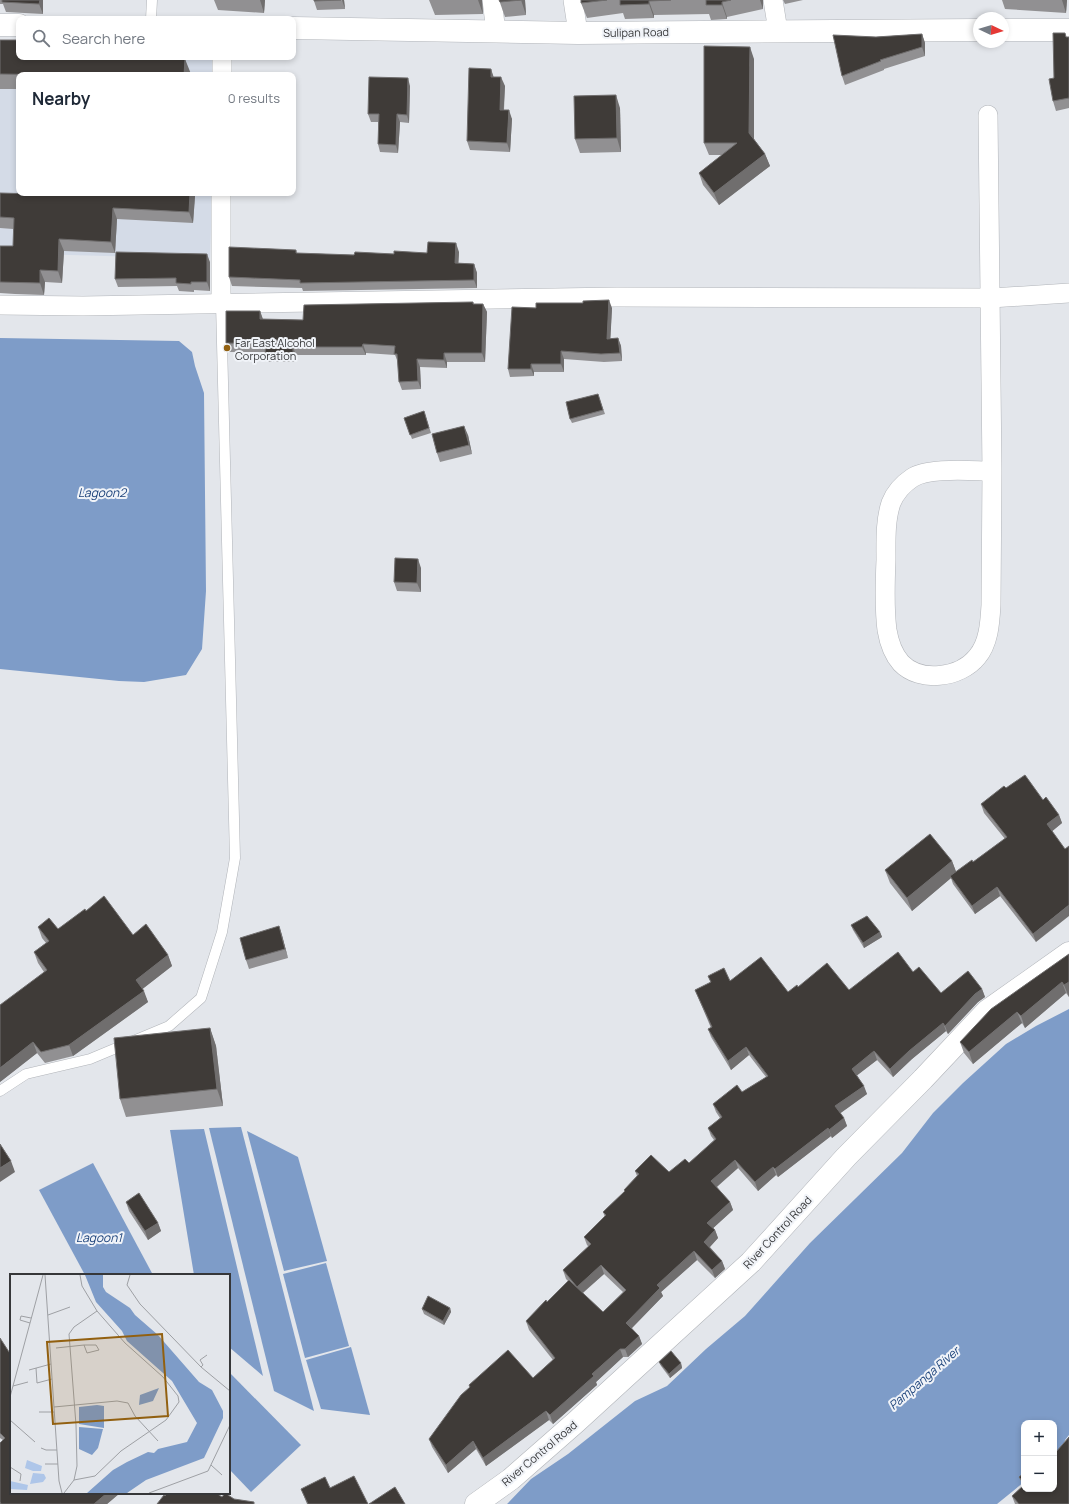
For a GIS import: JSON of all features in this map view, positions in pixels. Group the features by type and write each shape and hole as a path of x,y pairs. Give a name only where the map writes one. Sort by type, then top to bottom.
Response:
{"street":[{"path":"492,0 496,32"},
{"path":"573,0 578,33"},
{"path":"773,0 778,31"},
{"path":"0,25 16,25"},
{"name":"Sulipan Road","path":"296,28 578,33 973,30"},
{"path":"1009,30 1069,30"},
{"path":"222,60 222,72"},
{"path":"988,115 992,471 990,626 986,640 977,657 964,668 947,675 930,676 914,671 902,663 892,650 887,630 885,596 886,527 891,503 900,488 912,477 928,472 992,471"},
{"path":"221,196 221,303"},
{"path":"0,305 83,306 617,297 991,298 1069,293"},
{"name":"River Control Road","path":"476,1504 511,1478 576,1422 750,1262 846,1157 923,1079 986,1011 1069,953"}],"lane":[{"path":"151,16 152,0"},
{"path":"0,1092 26,1074 90,1059 170,1026 201,998 222,932 235,858 221,303"}],"shaded area":[{"path":"0,48 16,56 16,60 214,60 213,72 16,72 16,196 212,196 210,259 0,253"}],"water":[{"name":"Lagoon2","path":"0,338 179,341 192,352 204,393 206,591 202,649 186,675 144,682 119,681 0,669"},
{"name":"Pampanga River","path":"1069,1009 1069,1435 1065,1440 1063,1448 1057,1454 1057,1420 1021,1420 1021,1484 997,1504 507,1504 531,1479 568,1454 635,1401 667,1386 706,1349 745,1316 810,1243 902,1153 933,1113 963,1083 1006,1044"},
{"path":"241,1127 314,1411 274,1391 209,1128"},
{"path":"204,1129 263,1376 230,1348 230,1274 194,1274 170,1130"},
{"path":"247,1131 298,1157 327,1261 284,1271"},
{"name":"Lagoon1","path":"93,1163 152,1274 84,1274 39,1190"},
{"path":"326,1263 349,1346 305,1358 283,1274"},
{"path":"351,1347 370,1415 321,1409 306,1360"},
{"path":"230,1373 301,1445 251,1492 230,1470"}],"building":[{"path":"2,0 40,0 39,4 2,2"},
{"path":"314,0 341,0 314,1"},
{"path":"499,0 521,0 500,2"},
{"path":"581,0 607,0 581,3"},
{"path":"620,0 671,0 649,1 649,4 620,5"},
{"path":"706,0 731,0 722,2 722,5 706,5"},
{"path":"1053,33 1065,33 1066,37 1069,37 1069,98 1053,101 1049,79 1054,78"},
{"path":"922,34 922,47 880,60 881,61 842,76 833,35 876,37"},
{"path":"0,40 16,40 16,60 185,60 184,72 16,72 16,74 0,74"},
{"path":"704,46 750,47 749,133 765,154 714,193 699,173 737,143 704,143"},
{"path":"469,68 491,69 491,77 501,77 500,110 509,110 507,143 467,141"},
{"path":"369,77 408,78 407,115 397,114 396,145 378,144 379,114 368,114"},
{"path":"616,95 617,138 575,139 574,96"},
{"path":"0,193 16,193 16,196 190,196 189,212 113,208 111,242 59,239 58,271 40,270 40,283 0,282 0,246 13,246 14,218 0,217"},
{"path":"428,242 456,243 455,263 474,264 474,280 300,283 300,280 229,277 229,247 296,250 296,253 354,255 355,252 394,254 394,251 427,253"},
{"path":"116,252 207,254 207,282 191,282 191,284 176,283 176,278 115,279"},
{"path":"609,300 607,339 618,338 620,353 601,354 561,351 561,364 531,364 531,369 508,369 512,307 536,308 536,303 583,303 583,301"},
{"path":"473,302 473,304 483,304 482,353 444,353 444,360 417,359 418,381 399,382 397,354 394,354 395,346 363,344 362,347 293,347 293,354 265,353 266,344 226,343 226,311 260,311 260,319 303,320 304,305"},
{"path":"598,394 603,410 570,419 566,402"},
{"path":"424,411 429,428 410,435 404,418"},
{"path":"464,426 469,445 437,453 432,434"},
{"path":"395,558 418,559 417,583 394,582"},
{"path":"1025,775 1043,800 1046,797 1059,815 1047,824 1065,849 1069,846 1069,905 1033,934 997,887 972,906 950,876 972,860 973,862 1007,837 981,804 1004,786 1006,788"},
{"path":"930,834 952,861 907,898 885,870"},
{"path":"104,896 133,935 146,924 168,955 136,980 144,991 69,1045 41,1052 33,1042 0,1068 0,1005 47,970 34,952 49,941 38,927 49,918 58,929 85,909 86,911"},
{"path":"867,916 880,932 863,943 851,925"},
{"path":"279,926 285,949 246,960 240,938"},
{"path":"898,952 913,972 919,967 941,993 968,971 982,989 975,994 945,1026 943,1023 890,1069 874,1051 852,1069 864,1086 835,1106 844,1118 829,1130 828,1128 775,1169 773,1167 755,1182 735,1160 711,1181 730,1202 707,1223 715,1230 704,1242 722,1261 712,1270 694,1251 657,1285 660,1288 626,1323 639,1336 625,1349 620,1349 592,1374 594,1376 550,1415 546,1411 483,1458 473,1441 446,1465 429,1439 461,1395 470,1387 469,1385 508,1350 533,1378 555,1358 526,1321 546,1300 547,1302 569,1280 603,1312 626,1290 601,1265 577,1287 563,1270 591,1244 584,1237 606,1215 603,1212 625,1191 624,1190 639,1174 635,1171 651,1155 669,1172 685,1159 689,1163 716,1139 708,1128 722,1117 713,1104 737,1085 742,1092 768,1076 746,1047 728,1061 708,1029 712,1027 695,990 711,982 708,976 724,968 730,981 761,957 788,992 797,985 798,987 827,963 849,990"},
{"path":"1069,954 1069,982 1064,985 1062,982 1021,1016 1017,1012 969,1052 960,1042 991,1009"},
{"path":"210,1028 217,1089 120,1099 114,1038"},
{"path":"0,1144 11,1161 0,1168"},
{"path":"139,1193 158,1223 145,1231 126,1202"},
{"path":"428,1296 450,1308 443,1321 422,1309"},
{"path":"0,1338 10,1353 10,1494 106,1494 94,1504 1,1504 0,1443 5,1438 0,1433"},
{"path":"671,1351 681,1363 669,1374 659,1362"},
{"path":"1069,1437 1069,1504 1019,1504 1012,1496 1021,1488 1021,1492 1057,1492 1057,1451"},
{"path":"354,1476 368,1504 308,1504 301,1489 325,1477 330,1488"},
{"path":"395,1487 405,1504 369,1504"},
{"path":"166,1494 218,1494 222,1497 224,1494 226,1494 234,1499 254,1502 254,1504 157,1504 164,1495 165,1496"}],"place":[{"name":"Far East Alcohol Corporation","path":"227,348"}]}
